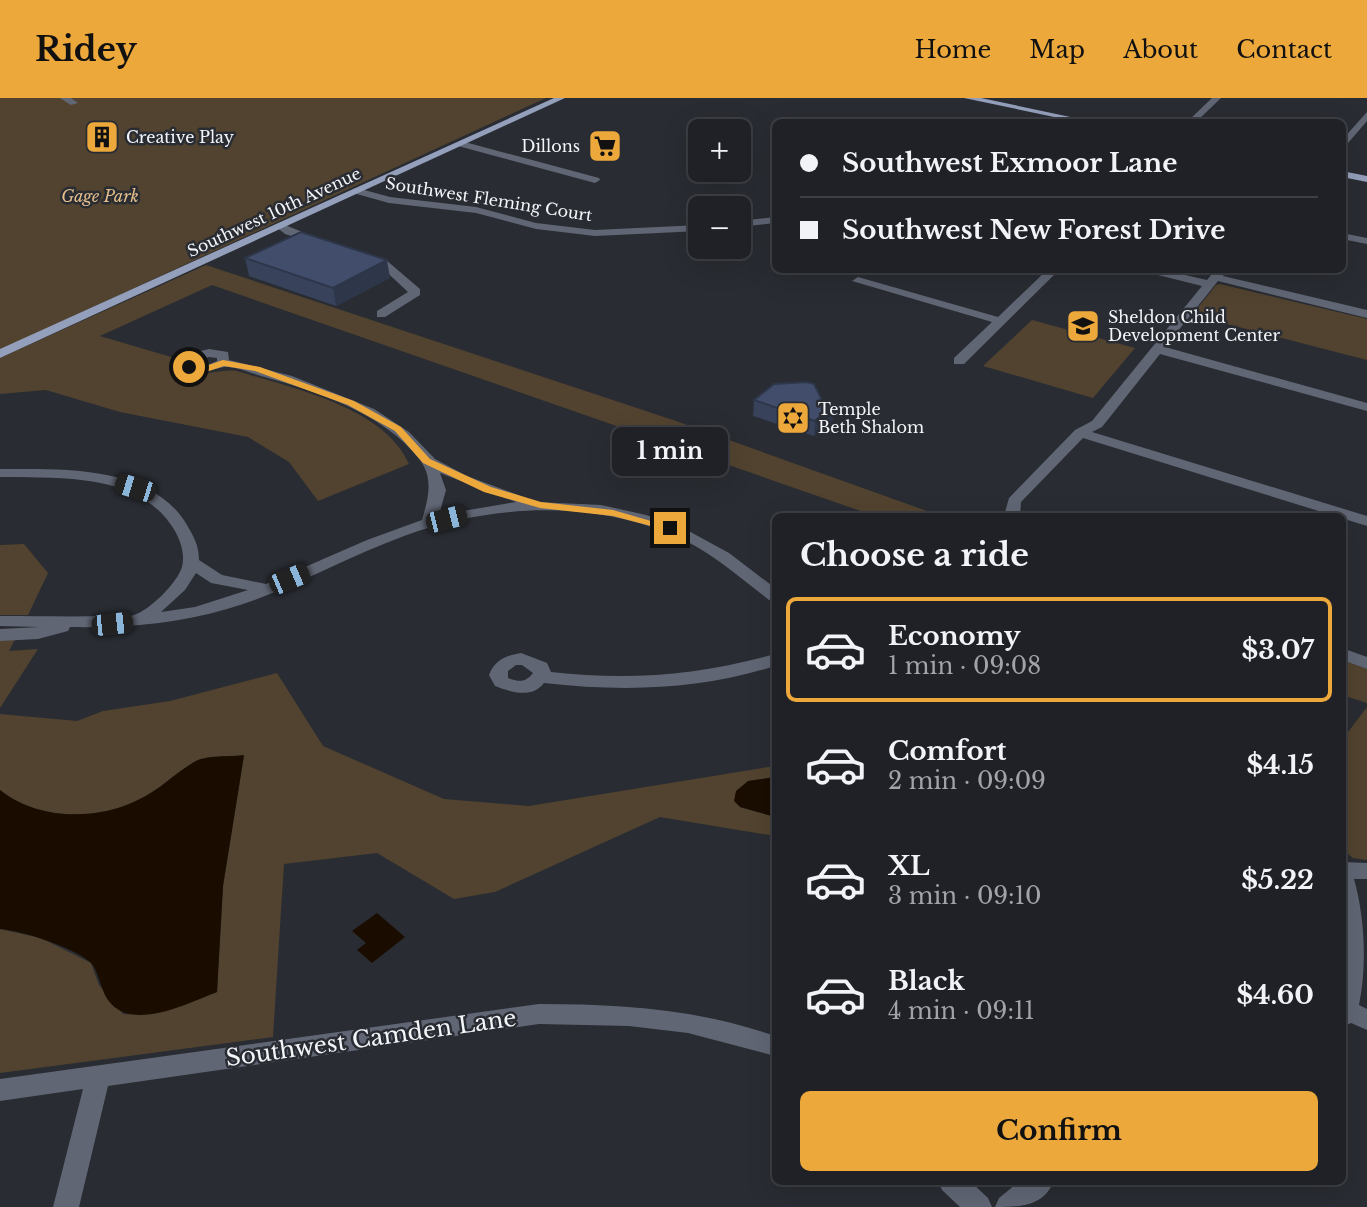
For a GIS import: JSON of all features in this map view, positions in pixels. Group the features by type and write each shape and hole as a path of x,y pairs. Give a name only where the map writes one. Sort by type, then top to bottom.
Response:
{"main road":[{"name":"Southwest 10th Avenue","path":"3,350 561,98"},
{"path":"968,98 1074,119"},
{"path":"1346,175 1367,179"}],"street":[{"path":"64,98 74,103"},
{"path":"1194,119 1213,98"},
{"path":"1346,142 1367,115"},
{"name":"Southwest Fleming Court","path":"461,144 595,180"},
{"name":"Southwest Fleming Court","path":"357,191 389,200 476,210 536,226 595,233 688,229"},
{"path":"751,223 772,220"},
{"path":"281,226 289,233 332,246"},
{"path":"1346,237 1367,241"},
{"path":"358,254 382,262 416,292 382,314"},
{"path":"959,361 1050,273"},
{"path":"1178,273 1215,277 1367,314"},
{"path":"1012,513 1014,501 1080,433 1097,424 1215,277"},
{"path":"858,281 1000,321"},
{"path":"1157,349 1367,407"},
{"path":"223,363 257,369 371,411 398,429 427,461 438,486 439,499 429,523"},
{"path":"1080,433 1341,513"},
{"path":"427,461 488,489 540,505"},
{"path":"0,470 94,477 135,488 170,510 190,544 192,563 185,580 175,592 137,621"},
{"path":"0,621 71,624 137,621 195,612 268,588 429,523 485,511 540,505 600,510 670,528 718,552 772,594"},
{"path":"1346,515 1367,521"},
{"path":"192,563 217,579 268,588"},
{"path":"0,635 38,634 71,624"},
{"path":"1346,655 1367,663"},
{"path":"541,677 614,685 659,684 708,677 772,661"},
{"path":"1346,872 1367,871"},
{"path":"1346,885 1354,912 1358,949 1352,1016"},
{"name":"Southwest Camden Lane","path":"0,1090 539,1014 599,1014 709,1024 772,1045"},
{"path":"66,1207 98,1077"},
{"path":"955,1185 979,1207"},
{"path":"1009,1207 1034,1185"}],"green space":[{"name":"Gage Park","path":"0,98 546,98 0,350"},
{"path":"206,265 673,420 933,513 866,513 212,285 100,336 178,359 173,366 187,374 237,371 334,402 379,428 397,444 409,464 318,501 289,462 248,437 120,412 46,390 0,394 0,358"},
{"path":"1216,285 1367,319 1367,360 1192,315"},
{"path":"1032,320 1135,348 1093,398 983,366"},
{"path":"24,544 48,573 28,615 0,615 0,545"},
{"path":"0,639 15,639 9,651 38,649 0,708"},
{"path":"1346,661 1367,669 1367,703 1346,696"},
{"path":"277,673 323,746 444,799 529,806 772,766 772,777 748,781 740,807 772,816 772,836 660,817 495,892 454,899 377,853 284,864 273,1037 0,1073 0,929 41,938 91,963 99,985 123,1014 160,1011 217,992 223,886 244,756 213,757 196,761 146,796 104,812 49,812 15,800 0,790 0,714 77,721 103,711 170,701"},
{"path":"1367,707 1367,860 1353,858 1346,852 1346,735"}],"shaded area":[{"path":"244,755 223,886 217,992 176,1008 145,1015 131,1014 118,1010 108,1000 93,965 82,956 47,941 0,929 0,790 15,800 49,812 104,812 146,796 196,761"},
{"path":"772,777 772,816 740,807 734,801 736,791 748,781"},
{"path":"377,913 405,937 372,963 357,950 366,943 352,931"}],"building":[{"path":"301,232 387,260 333,288 245,258"},
{"path":"774,384 814,384 822,400 834,404 815,421 754,400"}],"place":[{"name":"Creative Play","path":"102,137"},
{"name":"Dillons","path":"605,146"},
{"name":"Sheldon Child Development Center","path":"1083,326"},
{"name":"Temple Beth Shalom","path":"793,418"}],"route":[{"path":"189,367 203,370 223,363 257,369 371,411 398,429 427,461 488,489 540,505 586,508 670,528"}]}
